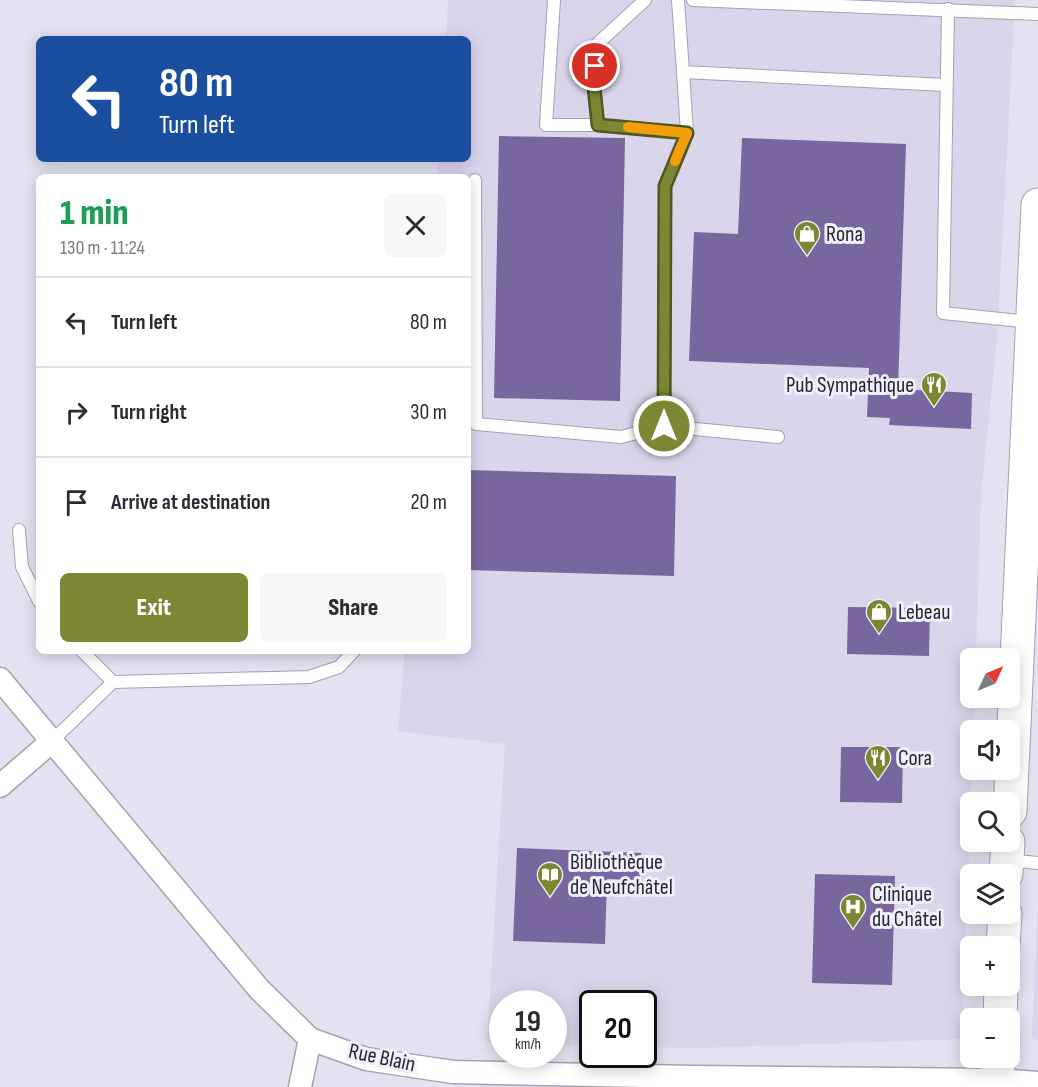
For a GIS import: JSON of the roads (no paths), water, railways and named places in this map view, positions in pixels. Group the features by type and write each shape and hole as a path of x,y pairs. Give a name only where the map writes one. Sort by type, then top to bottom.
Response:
{"main road":[{"path":"1011,792 1035,322 1038,205"}],"street":[{"name":"Rue Blain","path":"0,679 259,989 310,1039 366,1059 453,1072 570,1081 838,1083 997,1075 1038,1083"},
{"path":"0,786 51,742"},
{"path":"300,1087 310,1039"}],"lane":[{"path":"554,0 546,124 598,125 687,133"},
{"path":"598,125 594,87 596,45 645,0"},
{"path":"664,426 665,186 687,133 678,0"},
{"path":"693,0 810,2 1038,14"},
{"path":"948,9 943,313 1035,322"},
{"path":"683,72 946,85"},
{"path":"475,180 476,424 621,437 664,426 778,437"},
{"path":"19,530 22,567 36,595"},
{"path":"85,654 113,682"},
{"path":"51,742 113,682 309,677 339,668 351,654"}],"place":[{"name":"Rona","path":"807,257"},
{"name":"Pub Sympathique","path":"934,408"},
{"name":"Lebeau","path":"879,635"},
{"name":"Cora","path":"878,781"},
{"name":"Bibliothèque de Neufchâtel","path":"550,898"},
{"name":"Clinique du Châtel","path":"853,930"}]}
